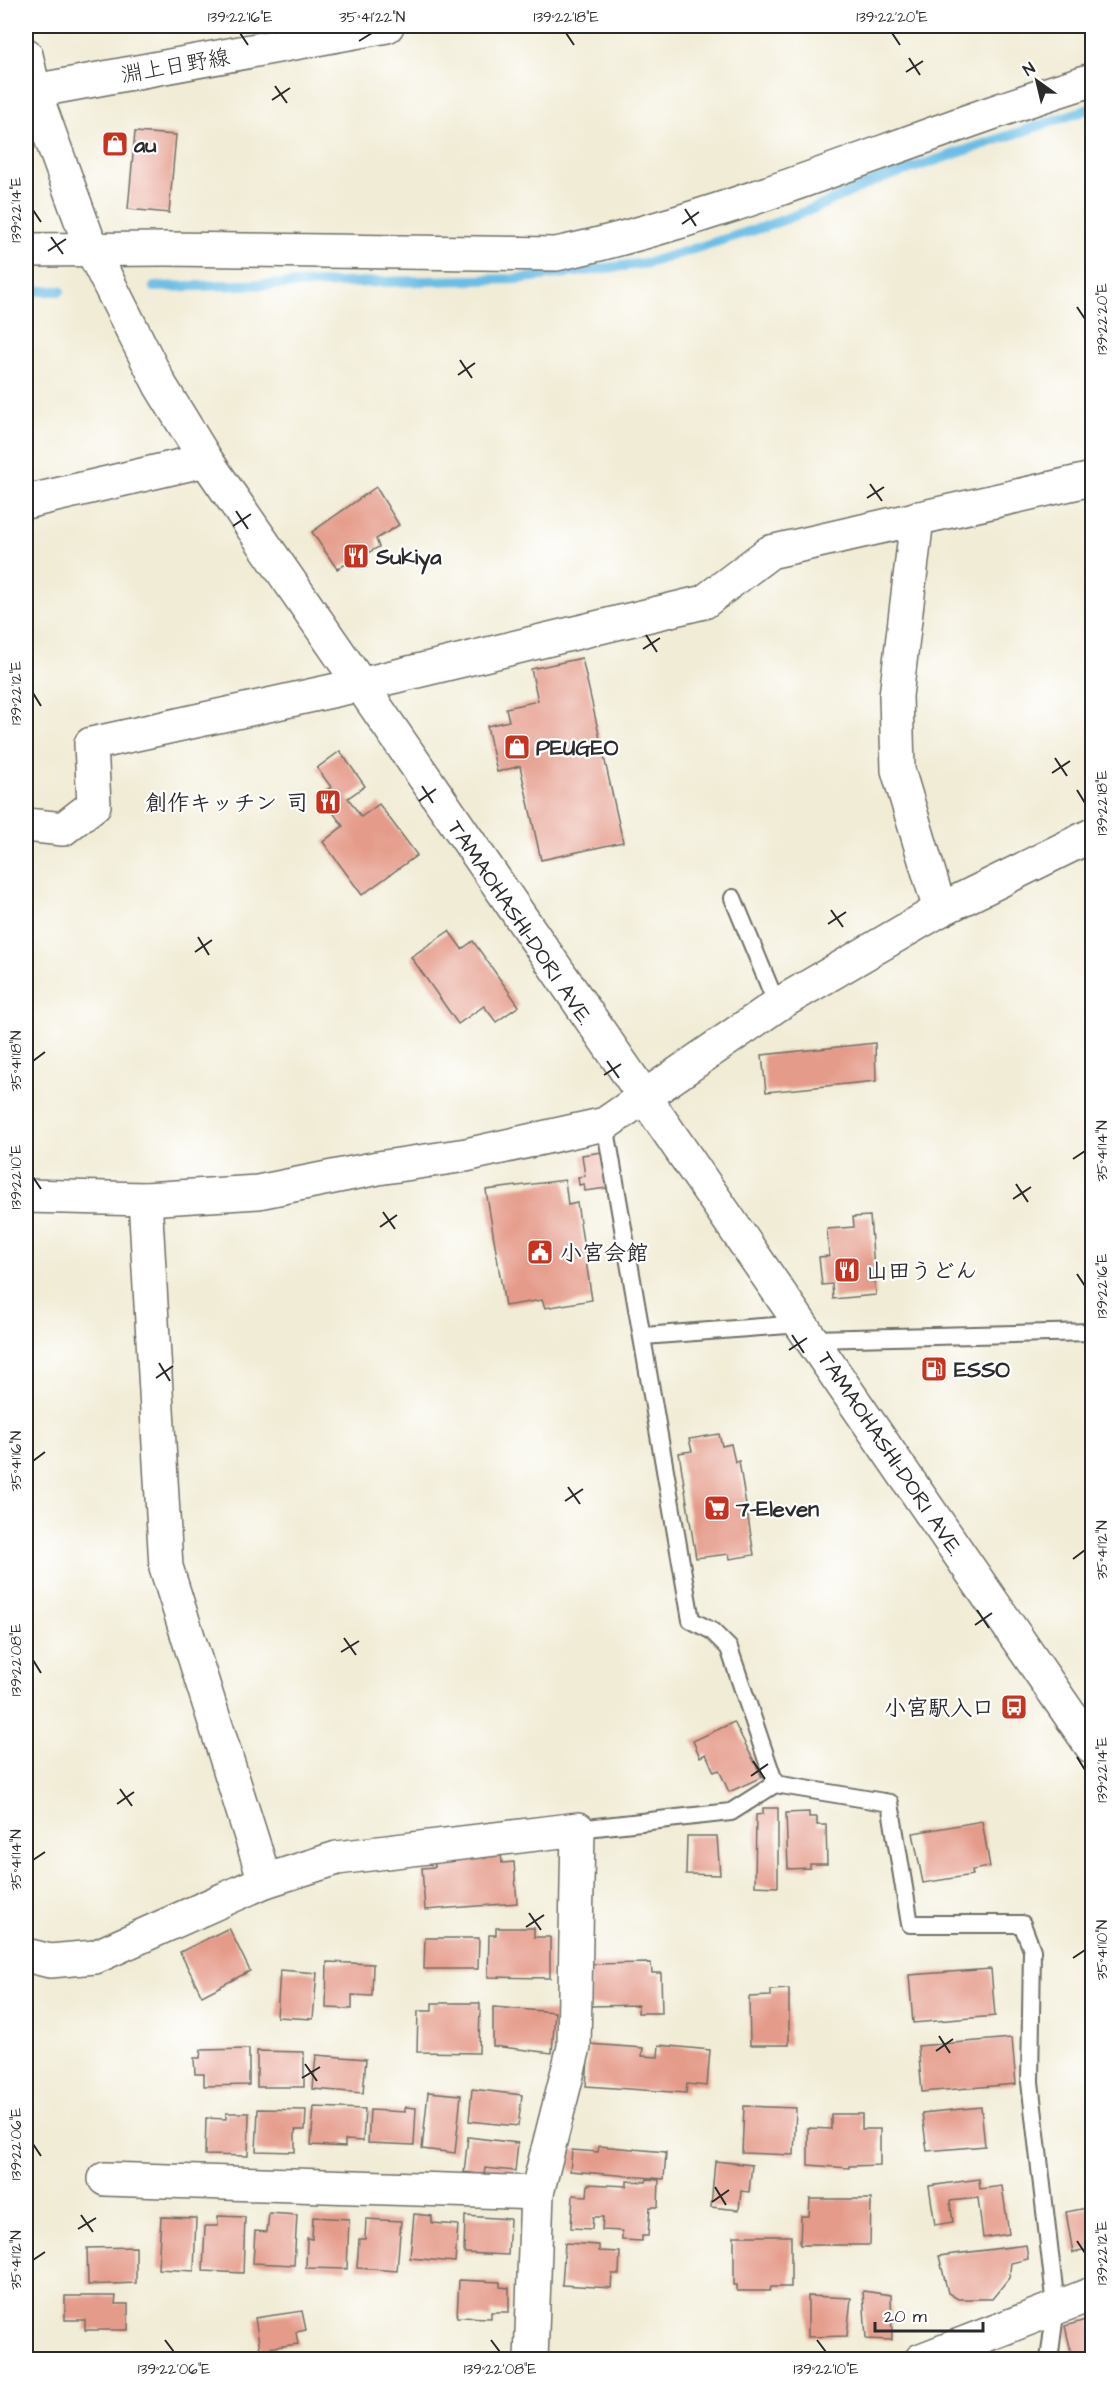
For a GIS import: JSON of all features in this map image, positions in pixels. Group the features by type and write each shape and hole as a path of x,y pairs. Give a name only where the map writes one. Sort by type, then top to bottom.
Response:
{"street":[{"name":"淵上日野線","path":"34,91 387,26"},
{"name":"TAMAOHASHI-DORI AVE.","path":"26,55 34,91 91,248 160,385 206,460 641,1098 806,1332 1092,1747"},
{"path":"26,250 91,248 556,254 615,241 669,224 1002,107 1092,80"},
{"path":"26,502 206,460"},
{"path":"26,825 63,829 94,805 91,744 359,685 704,602 770,552 1092,479"},
{"path":"917,518 896,696 898,770 940,910"},
{"path":"26,1196 145,1199 258,1192 378,1168 466,1155 605,1124 777,1005 940,910 1092,836"},
{"path":"145,1199 166,1567 265,1881"},
{"path":"26,1955 50,1961 95,1957 265,1881 337,1858 578,1829 574,2047 537,2193 531,2360"},
{"path":"105,2179 537,2193"},
{"path":"921,2360 1092,2294"}],"lane":[{"path":"733,898 777,1005"},
{"path":"605,1124 644,1336 691,1620 712,1631 729,1647 775,1784"},
{"path":"644,1336 806,1332 1092,1332"},
{"path":"578,1829 731,1812 775,1784 890,1803 910,1924 1022,1924 1032,1950 1030,2082 1056,2306 1049,2360"}],"building":[{"path":"135,132 176,135 169,213 128,209"},
{"path":"376,487 399,525 376,539 379,547 337,569 312,532"},
{"path":"582,658 623,842 541,860 520,766 497,772 487,726 509,721 506,708 538,701 531,669"},
{"path":"340,751 365,786 348,798 361,817 379,804 417,855 362,895 323,842 343,826 320,795 331,787 317,768"},
{"path":"449,931 462,949 473,941 519,1006 496,1022 484,1006 458,1024 411,957"},
{"path":"875,1043 876,1081 766,1092 762,1055"},
{"path":"602,1152 607,1188 585,1191 584,1184 579,1185 578,1177 585,1176 582,1155"},
{"name":"小宮会館","path":"565,1180 568,1205 577,1203 592,1300 545,1308 542,1300 505,1306 486,1190"},
{"name":"山田うどん","path":"870,1216 876,1295 833,1299 832,1284 822,1285 819,1257 829,1256 827,1229 854,1227 853,1217"},
{"name":"7-Eleven","path":"719,1434 722,1446 731,1444 735,1462 739,1461 754,1555 730,1559 729,1554 696,1558 679,1453 692,1451 689,1439"},
{"path":"734,1722 762,1777 729,1792 719,1770 714,1772 706,1754 700,1757 693,1741"},
{"path":"763,1808 778,1808 778,1887 755,1886 756,1815 763,1814"},
{"path":"809,1812 809,1817 817,1817 817,1825 826,1825 827,1864 810,1864 810,1868 788,1869 786,1813"},
{"path":"982,1821 990,1867 972,1870 973,1875 923,1883 913,1833"},
{"path":"687,1836 717,1836 720,1875 686,1874"},
{"path":"501,1854 502,1863 514,1862 517,1903 425,1910 422,1868 435,1867 435,1859"},
{"path":"229,1928 250,1971 202,1996 180,1952"},
{"path":"496,1928 534,1928 534,1937 550,1937 550,1978 488,1977 489,1935 496,1935"},
{"path":"425,1938 479,1938 478,1969 424,1969"},
{"path":"327,1962 373,1964 372,1996 352,1995 352,2009 326,2008"},
{"path":"651,1963 652,1973 661,1973 662,2013 638,2013 638,2005 590,2006 589,1964"},
{"path":"991,1969 995,2016 913,2023 909,1975"},
{"path":"280,1970 317,1973 313,2019 277,2017"},
{"path":"789,1989 789,2045 750,2045 749,1997 771,1996 771,1990"},
{"path":"432,2003 480,2003 479,2053 417,2052 418,2011 432,2011"},
{"path":"493,2007 555,2012 552,2053 493,2046"},
{"path":"1012,2038 1016,2084 922,2092 918,2046"},
{"path":"589,2044 643,2048 642,2056 658,2057 659,2045 710,2050 707,2086 687,2084 686,2093 586,2086"},
{"path":"249,2049 249,2085 204,2086 204,2074 195,2074 194,2058 200,2058 201,2050"},
{"path":"257,2051 304,2052 304,2087 257,2087"},
{"path":"316,2055 366,2059 363,2093 313,2089"},
{"path":"472,2089 522,2095 518,2126 469,2121"},
{"path":"428,2092 461,2095 455,2153 422,2149"},
{"path":"744,2106 796,2108 794,2155 742,2153"},
{"path":"314,2107 365,2109 363,2141 345,2140 345,2147 311,2145"},
{"path":"405,2107 416,2108 414,2145 368,2143 370,2110 405,2112"},
{"path":"981,2107 985,2146 927,2151 922,2113"},
{"path":"258,2109 306,2110 305,2130 295,2130 295,2152 256,2151"},
{"path":"226,2113 249,2113 248,2156 205,2155 206,2118 226,2119"},
{"path":"831,2114 862,2114 862,2129 880,2129 880,2165 849,2166 849,2168 808,2165 808,2128 831,2129"},
{"path":"468,2137 518,2143 515,2171 485,2168 484,2175 464,2172"},
{"path":"599,2146 666,2152 664,2179 570,2171 572,2150 598,2152"},
{"path":"715,2161 752,2165 749,2192 741,2191 739,2210 711,2207"},
{"path":"647,2179 659,2180 658,2207 650,2207 648,2236 642,2236 642,2241 622,2240 622,2231 602,2230 603,2217 593,2217 592,2229 571,2228 573,2195 587,2196 588,2184 627,2186 627,2181 646,2182"},
{"path":"979,2179 980,2189 1002,2186 1009,2234 983,2238 978,2198 950,2201 953,2222 935,2225 929,2186"},
{"path":"810,2199 871,2199 870,2245 800,2245 801,2216 809,2216"},
{"path":"1092,2207 1092,2249 1073,2253 1066,2212"},
{"path":"269,2213 297,2215 294,2265 253,2263 255,2231 267,2232"},
{"path":"414,2214 432,2216 432,2223 458,2225 455,2262 410,2258"},
{"path":"218,2216 245,2217 243,2273 203,2271 205,2226 218,2226"},
{"path":"465,2216 510,2219 508,2255 464,2253"},
{"path":"161,2217 196,2218 194,2271 158,2269"},
{"path":"313,2217 349,2219 347,2269 306,2268 307,2238 312,2239"},
{"path":"366,2219 401,2221 397,2271 357,2268 359,2239 365,2239"},
{"path":"734,2236 791,2236 791,2287 771,2287 770,2291 737,2291 737,2285 734,2285"},
{"path":"565,2243 599,2245 599,2251 620,2252 619,2274 612,2274 611,2288 562,2285"},
{"path":"1026,2245 1028,2259 1011,2263 1009,2278 992,2299 958,2299 948,2293 939,2256"},
{"path":"136,2247 136,2283 88,2285 87,2248"},
{"path":"459,2280 500,2282 500,2287 509,2288 509,2312 491,2312 491,2318 457,2317"},
{"path":"863,2291 891,2295 892,2340 866,2339"},
{"path":"65,2296 116,2296 115,2304 128,2304 128,2330 85,2330 85,2320 65,2320"},
{"path":"808,2296 851,2298 847,2336 808,2337"},
{"path":"302,2311 306,2330 296,2332 298,2344 260,2349 255,2318"},
{"path":"1092,2318 1092,2360 1073,2360 1065,2326"},
{"path":"252,2350 280,2359 280,2360 249,2360"}],"waterway":[{"path":"154,287 516,279 648,263 764,227 815,208 874,181 1092,108"},
{"path":"26,291 60,291"}],"place":[{"name":"au","path":"115,144"},
{"name":"Sukiya","path":"356,556"},
{"name":"PEUGEO","path":"517,747"},
{"name":"創作キッチン 司","path":"328,802"},
{"name":"小宮会館","path":"540,1252"},
{"name":"山田うどん","path":"847,1270"},
{"name":"ESSO","path":"934,1369"},
{"name":"7-Eleven","path":"717,1508"},
{"name":"小宮駅入口","path":"1014,1707"}]}
